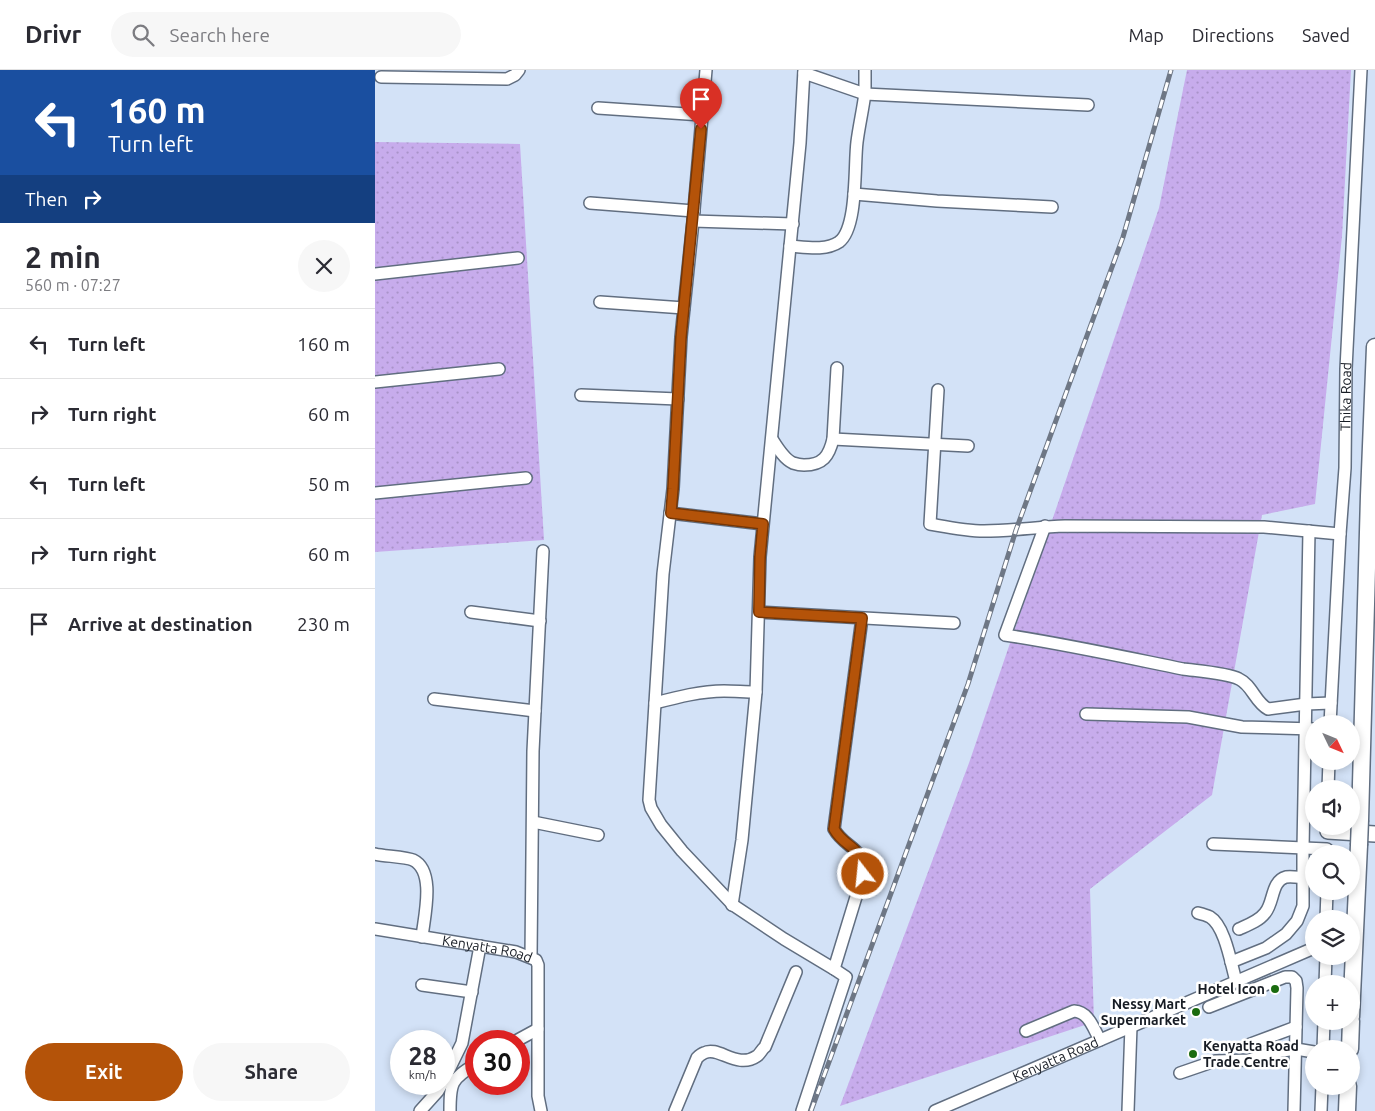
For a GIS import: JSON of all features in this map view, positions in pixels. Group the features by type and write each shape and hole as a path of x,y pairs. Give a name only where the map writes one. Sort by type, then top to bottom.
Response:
{"highway":[{"name":"Thika Road","path":"1353,975 1360,820 1375,347"},
{"path":"1347,1111 1348,1095"}],"main road":[{"path":"1360,832 1375,834"}],"street":[{"path":"379,78 442,74 507,79 515,75 519,70"},
{"path":"706,70 684,308 671,513 663,574 649,800 651,808 661,825 682,851 732,905 846,978 802,1111"},
{"path":"790,246 814,248 832,246 840,242 845,234 849,224 854,194 857,143 865,94 865,70"},
{"name":"Thika Road","path":"1330,715 1345,468 1346,368 1361,70"},
{"path":"732,905 742,840 756,692 760,557 801,143 804,72 865,94 1088,105"},
{"path":"598,108 702,115"},
{"path":"854,194 937,201 1052,207"},
{"path":"590,203 693,216 793,224"},
{"path":"375,274 518,258"},
{"path":"600,302 684,308"},
{"path":"772,439 787,459 793,463 814,465 823,461 831,449 833,439 837,368"},
{"path":"375,382 499,369"},
{"path":"938,390 930,524 982,531 1017,530 1045,526 1264,527 1340,534"},
{"path":"581,395 678,399"},
{"path":"833,439 968,446"},
{"path":"375,493 526,478"},
{"path":"671,513 763,524"},
{"path":"1045,526 1005,635 1232,676 1244,682 1258,702 1268,709 1331,703"},
{"path":"1307,715 1309,531"},
{"path":"531,957 535,711 543,551"},
{"path":"471,612 540,621"},
{"path":"759,612 954,623"},
{"path":"834,969 863,874 864,863 855,849 839,838 834,829 862,618"},
{"path":"655,704 681,696 707,692 756,692"},
{"path":"434,699 535,711"},
{"path":"1086,714 1188,717 1242,727 1305,728"},
{"path":"1305,860 1303,848 1307,770"},
{"path":"533,822 598,835"},
{"path":"1213,844 1303,848"},
{"path":"375,854 413,860 424,874 427,891 421,936"},
{"path":"1239,929 1261,918 1270,906 1276,886 1280,881 1287,877 1305,878"},
{"path":"1231,962 1266,948 1287,934 1297,921 1305,895"},
{"path":"1199,913 1210,917 1217,923 1236,981"},
{"name":"Kenyatta Road","path":"375,929 516,952 536,960 538,965 538,1096 541,1111"},
{"path":"455,1057 462,1043 480,946"},
{"name":"Kenyatta Road","path":"935,1111 1305,952"},
{"path":"1293,957 1293,978 1296,981 1297,988 1294,1111"},
{"path":"675,1111 697,1058 705,1052 713,1051 735,1060 746,1060 757,1056 765,1047 795,972"},
{"path":"1209,1007 1285,977 1293,978"},
{"path":"422,984 472,992"},
{"path":"1026,1031 1075,1011 1081,1011 1086,1015 1100,1040"},
{"path":"1128,1111 1131,1026"},
{"path":"1248,1044 1296,1026"},
{"path":"530,1034 538,1029"},
{"path":"1180,1073 1215,1061 1249,1060 1276,1052 1296,1049 1305,1050"},
{"path":"450,1111 451,1085 465,1071"},
{"path":"420,1111 435,1095"},
{"path":"1321,1111 1322,1095"}],"shaded area":[{"path":"1187,70 1351,70 1342,236 1315,504 1262,515 1212,795 1090,889 1094,1022 840,1106 969,763 1159,208"},
{"path":"375,142 520,144 544,540 375,552"}],"railway":[{"path":"811,1111 968,684 1016,530 1123,237 1171,70"}],"place":[{"name":"Hotel Icon","path":"1275,989"},
{"name":"Nessy Mart Supermarket","path":"1196,1012"},
{"name":"Kenyatta Road Trade Centre","path":"1193,1054"}],"route":[{"path":"701,129 681,337 671,513 763,524 759,612 862,618 834,829 839,838 855,849 860,856 864,863 863,874"}]}
